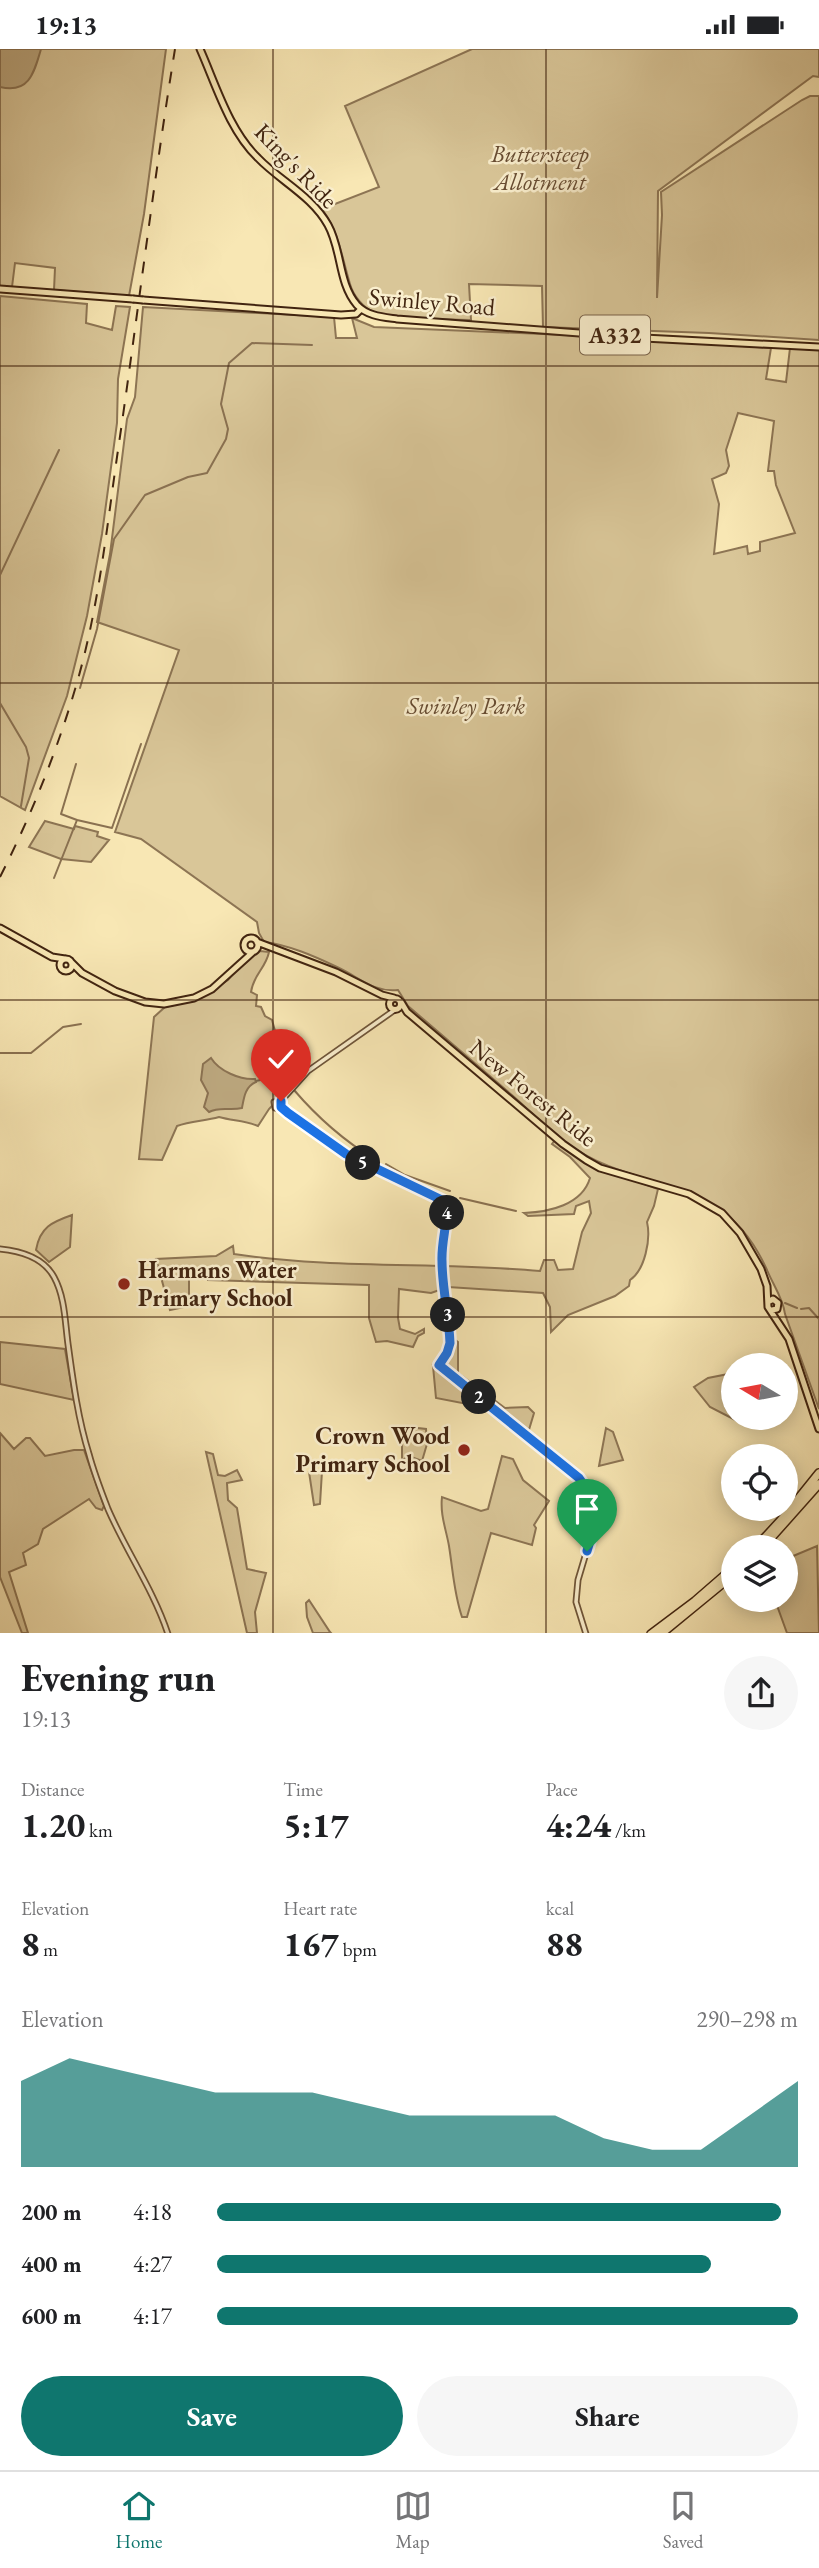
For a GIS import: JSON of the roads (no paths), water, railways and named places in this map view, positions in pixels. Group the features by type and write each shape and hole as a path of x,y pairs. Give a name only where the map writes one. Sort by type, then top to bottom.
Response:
{"highway":[{"path":"766,1535 819,1475"},
{"path":"774,1535 819,1485"},
{"path":"662,1633 721,1581"},
{"path":"652,1633 721,1584"}],"main road":[{"name":"King's Ride","path":"200,49 247,146 259,160 314,206 328,225 347,288 361,309"},
{"name":"Swinley Road","path":"0,289 341,315 356,314 361,309 375,316 412,320 644,338 819,347"},
{"path":"0,928 52,957 62,969 82,973 132,999 164,1004 194,998 220,983 255,948"},
{"name":"New Forest Ride","path":"255,948 252,938 244,942 245,949 275,948 394,998 401,1002 407,1012 568,1148 586,1160 600,1168 689,1194 722,1213 751,1249 767,1286 771,1301 768,1307 775,1308 793,1349 819,1429"},
{"path":"234,969 245,949"},
{"path":"52,957 68,960 82,973"},
{"path":"60,965 68,960"},
{"path":"68,960 72,966 68,970"},
{"path":"383,995 393,1008"},
{"path":"393,1008 391,1000 394,998"},
{"path":"393,1008 401,1002"},
{"name":"New Forest Ride","path":"393,1008 407,1012"}],"street":[{"path":"281,1107 281,1101 308,1071 386,1016 393,1008"},
{"path":"281,1101 275,1101 273,1105 278,1109 281,1107 346,1154 446,1202 449,1208 442,1261 450,1343 439,1365 572,1471 590,1494 595,1512 594,1523 576,1592 578,1614 586,1633"},
{"path":"446,1202 451,1199 454,1202 454,1207 449,1208"},
{"path":"0,1249 19,1251 40,1261 51,1272 59,1289 77,1404 92,1467 108,1510 146,1581 168,1633"}],"waterway":[{"path":"80,688 97,629 114,539 145,495 188,477 207,473 226,439 228,429 221,404 229,363 252,343 312,345"},
{"path":"0,575 59,450"},
{"path":"0,703 26,747 29,758 21,806"},
{"path":"77,820 112,828 141,744"},
{"path":"54,878 77,820 61,814 76,764"},
{"path":"0,1053 31,1053 63,1027 81,1024"},
{"path":"256,1081 278,1076 290,1085"},
{"path":"294,1090 331,1128 374,1159"},
{"path":"386,1164 405,1175 450,1191"},
{"path":"460,1198 516,1211"},
{"path":"785,1303 797,1308"},
{"path":"801,1309 809,1308 819,1319"}],"railway":[{"path":"0,877 52,759 84,658 105,544 175,49"}],"place":[{"name":"Harmans Water Primary School","path":"124,1284"},
{"name":"Crown Wood Primary School","path":"464,1450"}],"park label":[{"name":"Buttersteep Allotment","path":"540,168"},
{"name":"Swinley Park","path":"466,706"}]}
